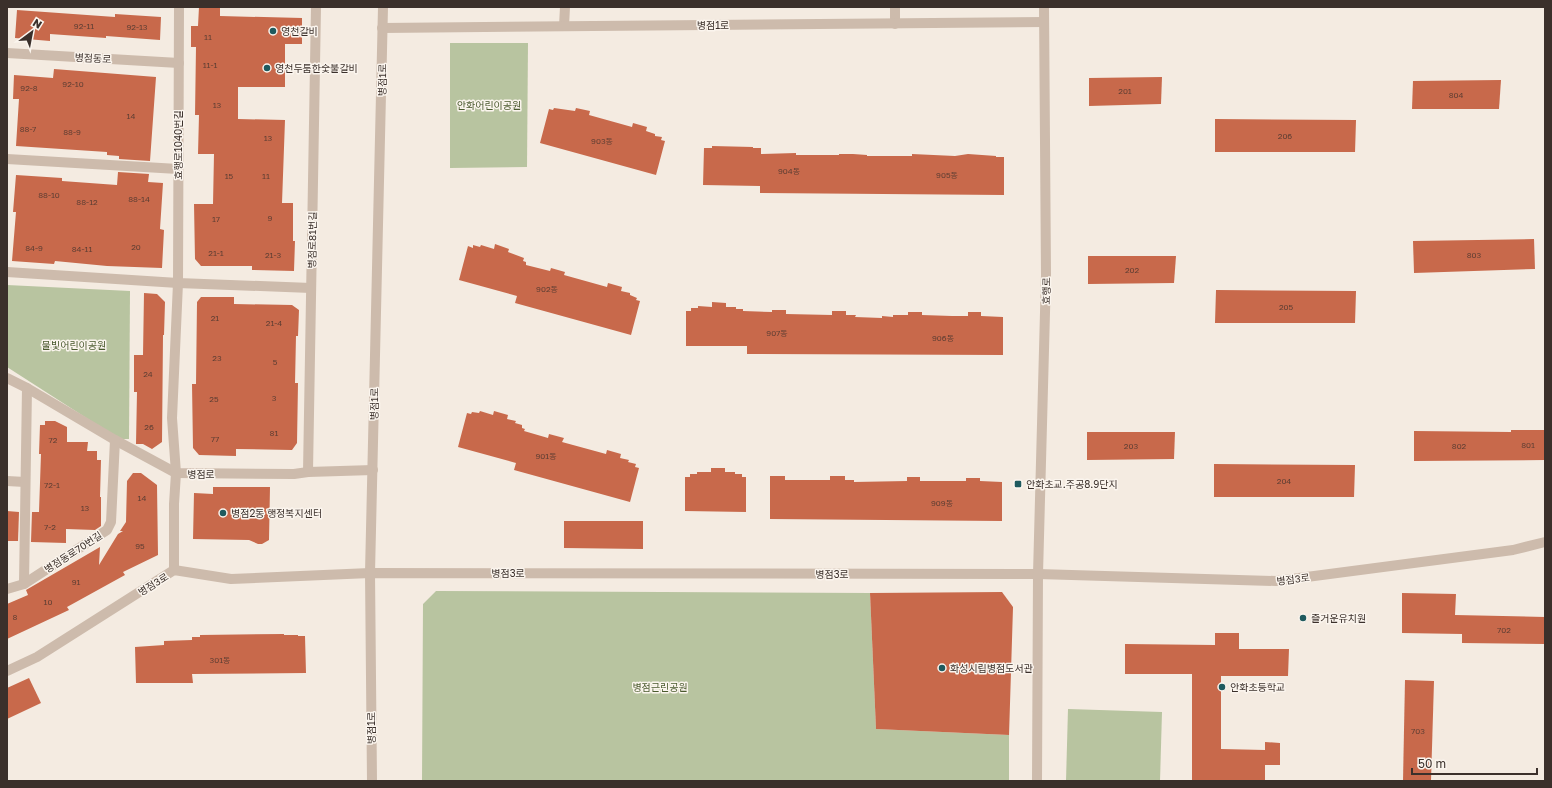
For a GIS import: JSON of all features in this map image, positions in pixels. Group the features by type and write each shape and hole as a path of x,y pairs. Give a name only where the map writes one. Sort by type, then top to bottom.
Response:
{"street":[{"name":"효행로1040번길","path":"174,570 174,504 176,474 172,418 178,283 179,7"},
{"name":"병점로81번길","path":"308,472 316,7"},
{"name":"병점1로","path":"372,781 370,573 383,7"},
{"path":"564,26 565,7"},
{"path":"895,7 895,24"},
{"name":"효행로","path":"1038,574 1046,275 1044,7"},
{"name":"병점1로","path":"382,28 1044,22"},
{"name":"병점동로","path":"7,53 179,63"},
{"path":"7,159 178,168"},
{"path":"7,272 178,283 311,288"},
{"name":"병점로","path":"7,378 176,474 294,474 308,472 373,470"},
{"path":"24,584 27,388"},
{"name":"병점동로70번길","path":"7,589 24,584 107,530 111,522 115,440"},
{"path":"7,481 26,482"},
{"name":"병점3로","path":"7,671 37,657 174,570 231,579 370,573 1038,574 1276,581 1514,550 1545,542"},
{"path":"1037,781 1038,574"}],"green space":[{"name":"안화어린이공원","path":"450,43 528,43 527,167 450,168"},
{"name":"물빛어린이공원","path":"7,285 130,291 129,439 119,439 7,367"},
{"name":"병점근린공원","path":"436,591 870,593 876,729 1009,735 1009,781 422,781 423,604"},
{"path":"1068,709 1162,712 1160,781 1066,781"}],"building":[{"path":"199,7 220,7 220,16 302,18 302,44 285,44 285,87 238,87 238,119 285,120 282,203 293,203 293,241 295,241 294,271 252,270 252,266 201,266 195,259 194,204 213,204 214,154 198,154 199,115 195,115 196,47 191,47 191,26 198,26"},
{"path":"17,10 115,17 115,14 161,17 160,40 50,34 50,41 15,38"},
{"path":"54,69 156,77 150,161 119,159 119,156 107,155 107,152 16,146 19,99 13,99 14,75 53,78"},
{"path":"1162,77 1161,104 1089,106 1089,78"},
{"path":"1501,80 1499,109 1412,109 1413,81"},
{"path":"554,108 575,111 576,108 590,111 589,115 632,127 633,123 647,127 646,131 655,134 655,136 662,137 661,140 665,141 656,175 540,143 549,109 553,110"},
{"path":"1215,119 1356,120 1355,152 1215,152"},
{"path":"712,146 761,148 761,154 796,153 796,155 853,154 867,156 912,156 912,154 955,156 968,154 1004,157 1004,195 760,193 760,186 703,185 704,148 712,148"},
{"path":"118,172 149,174 148,182 163,183 160,229 164,230 162,268 107,266 55,261 54,264 12,261 16,212 13,212 16,175 62,178 62,181 117,185"},
{"path":"1534,239 1535,269 1414,273 1413,241"},
{"path":"495,244 509,249 508,252 524,258 523,261 526,262 526,265 550,271 551,268 565,272 564,275 607,287 608,283 622,287 621,291 630,293 630,295 637,298 636,300 640,301 631,335 515,303 517,296 459,280 468,246 473,248 473,245 480,247 481,245 494,249"},
{"path":"1088,256 1176,256 1174,283 1088,284"},
{"path":"1216,290 1356,291 1355,323 1215,323"},
{"path":"144,293 157,294 165,302 163,335 162,442 152,449 143,444 136,444 137,392 134,392 134,355 143,355"},
{"path":"201,297 234,297 234,304 292,305 299,310 298,336 296,336 295,383 298,383 297,443 292,450 236,449 236,456 199,455 193,448 192,384 196,384 197,302"},
{"path":"712,302 726,303 726,307 736,307 736,309 743,309 743,311 772,312 772,310 786,310 786,314 832,315 832,311 846,311 846,315 856,315 855,317 893,317 893,315 908,315 908,312 922,312 922,315 968,316 968,312 981,312 981,316 1003,317 1003,355 747,354 747,346 686,346 686,311 691,311 691,308 698,308 698,306 712,307"},
{"path":"480,411 493,415 494,411 508,415 507,419 516,421 515,423 522,425 522,428 525,429 524,431 548,438 549,434 564,438 562,442 606,454 607,450 621,454 620,458 629,460 628,462 636,464 635,467 639,468 630,502 514,470 516,463 458,447 467,413 479,413"},
{"path":"45,421 55,421 67,427 67,442 88,442 87,451 97,451 97,460 101,460 101,526 95,530 66,529 66,543 31,542 32,512 39,512 41,454 39,454 40,425 45,425"},
{"path":"1511,430 1545,430 1545,460 1414,461 1414,431 1511,432"},
{"path":"1087,432 1175,432 1174,459 1087,460"},
{"path":"1214,464 1355,465 1354,497 1214,497"},
{"path":"711,468 725,468 725,472 735,472 735,474 742,474 742,477 746,477 746,512 685,511 685,477 690,477 690,474 697,474 697,472 711,472"},
{"path":"133,473 141,473 157,485 158,555 123,572 125,575 67,607 69,610 7,639 7,604 28,595 26,590 100,547 99,565 118,534 123,531 120,531 126,522 127,481"},
{"path":"770,476 785,476 785,480 830,480 830,476 845,476 845,480 854,480 854,482 907,481 907,477 920,477 920,481 966,481 966,478 980,478 980,481 1002,482 1002,521 770,519"},
{"path":"213,487 270,487 269,540 262,544 258,544 249,540 193,539 194,493 213,494"},
{"path":"7,511 19,512 18,541 7,541"},
{"path":"564,521 643,521 643,549 564,548"},
{"name":"화성시립병점도서관","path":"1002,592 1013,607 1009,735 876,729 870,593"},
{"path":"1402,593 1456,594 1455,615 1545,617 1545,644 1462,643 1462,634 1402,633"},
{"path":"1215,633 1239,633 1239,649 1289,649 1288,676 1221,676 1221,749 1265,750 1265,742 1280,743 1280,765 1265,765 1265,780 1192,781 1192,674 1125,674 1125,644 1215,645"},
{"path":"284,634 305,636 306,673 192,674 193,683 136,683 135,647 164,645 164,641 192,640 192,637 200,637 200,635"},
{"path":"29,678 41,703 7,719 7,688"},
{"path":"1405,680 1434,681 1431,781 1403,781"}],"place":[{"name":"영천갈비","path":"273,31"},
{"name":"영천두툼한숯불갈비","path":"267,68"},
{"name":"안화초교.주공8.9단지","path":"1018,484"},
{"name":"병점2동 행정복지센터","path":"223,513"},
{"name":"즐거운유치원","path":"1303,618"},
{"name":"화성시립병점도서관","path":"942,668"},
{"name":"안화초등학교","path":"1222,687"}]}
